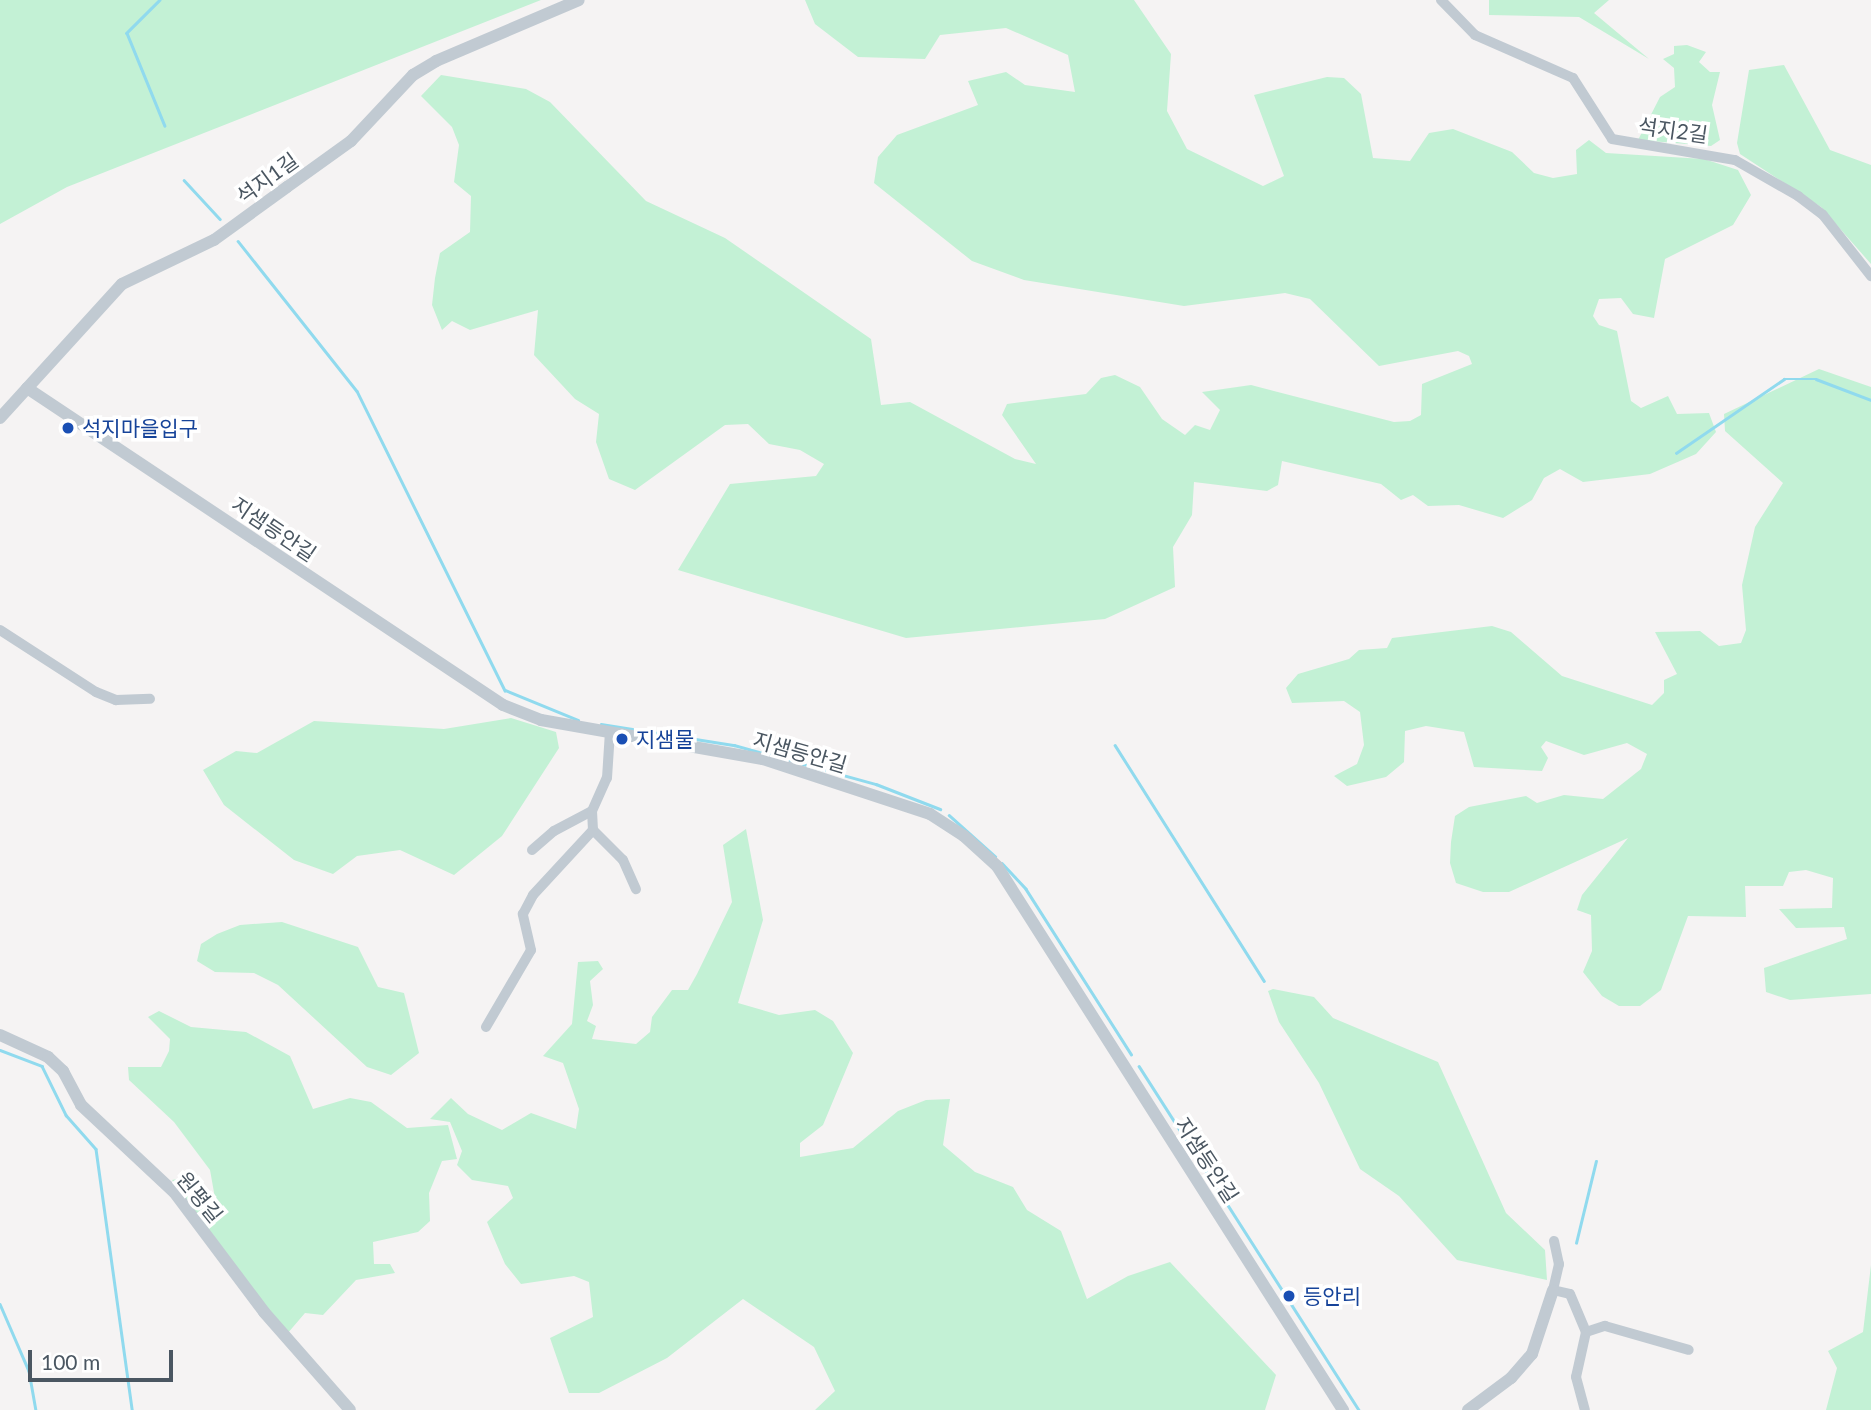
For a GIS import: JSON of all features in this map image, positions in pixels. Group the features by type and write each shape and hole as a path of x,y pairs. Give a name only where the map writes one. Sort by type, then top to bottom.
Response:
{"street":[{"name":"석지1길","path":"0,418 122,284 214,240 288,187 351,141 413,75 579,0"},
{"name":"석지2길","path":"1441,0 1475,35 1573,78 1612,139 1735,160 1798,196 1823,215 1871,276"},
{"name":"지샘등안길","path":"27,388 503,705 541,720 763,759 929,814 964,836 996,866 1343,1410"},
{"path":"0,630 96,692 116,700 150,699"},
{"path":"610,732 607,778 592,811 593,830 623,860 636,889"},
{"path":"532,850 554,831 592,811"},
{"path":"486,1027 531,950 523,914 593,830"},
{"name":"원평길","path":"0,1034 48,1056 63,1071 81,1105 174,1192 264,1312 350,1410"},
{"path":"1468,1410 1511,1378 1532,1354 1559,1264 1554,1241"},
{"path":"1553,1290 1570,1294 1582,1310 1586,1332 1576,1377 1585,1410"},
{"path":"1586,1332 1605,1326 1689,1350"}],"green space":[{"path":"0,0 541,0 67,187 0,224"},
{"path":"805,0 1134,0 1171,54 1167,111 1187,149 1263,186 1284,176 1254,95 1327,77 1344,78 1361,94 1373,158 1410,161 1429,133 1453,129 1512,152 1534,173 1553,178 1577,174 1576,150 1589,140 1606,153 1704,159 1738,170 1751,195 1733,225 1665,259 1654,318 1633,314 1621,298 1599,299 1593,316 1599,325 1617,331 1631,401 1641,408 1668,396 1677,414 1709,413 1716,432 1696,454 1650,474 1583,482 1560,469 1544,478 1532,500 1503,518 1459,505 1428,506 1413,495 1401,500 1381,484 1282,461 1278,485 1267,491 1194,482 1192,515 1173,547 1175,587 1105,619 906,638 678,570 730,484 816,476 824,464 800,450 769,444 748,424 725,425 635,490 609,479 596,442 599,414 575,399 534,355 538,310 470,330 452,321 442,330 432,305 440,253 470,232 471,196 454,182 459,145 452,127 421,96 441,75 526,89 550,102 646,201 725,238 871,339 881,405 910,402 1015,459 1036,464 1002,415 1007,404 1086,394 1101,378 1115,375 1140,387 1162,419 1185,435 1195,425 1210,430 1220,410 1202,392 1251,385 1394,422 1410,421 1421,415 1422,384 1472,364 1469,356 1458,351 1379,366 1310,299 1285,293 1184,306 1024,280 972,261 874,183 878,157 897,135 978,105 968,81 1006,72 1025,85 1075,92 1068,55 1006,28 940,35 925,59 858,57 815,24"},
{"path":"1489,0 1609,0 1594,13 1649,59 1579,17 1489,15"},
{"path":"1687,45 1706,52 1699,62 1710,72 1720,72 1712,105 1720,140 1711,146 1638,140 1660,97 1675,87 1674,68 1663,59 1674,54 1674,46"},
{"path":"1784,65 1830,150 1871,165 1871,264 1821,207 1740,154 1737,143 1749,70"},
{"path":"1819,369 1871,387 1871,994 1790,1000 1766,992 1764,968 1847,939 1844,927 1796,928 1779,909 1832,908 1833,878 1806,870 1789,872 1783,886 1745,886 1746,917 1688,916 1661,990 1640,1006 1619,1006 1602,996 1583,972 1592,951 1591,915 1577,910 1582,895 1628,838 1509,892 1483,892 1456,883 1450,863 1451,842 1455,816 1469,807 1526,796 1537,803 1564,795 1603,799 1641,769 1647,754 1627,743 1584,755 1546,741 1541,747 1548,758 1542,771 1474,767 1464,732 1426,726 1405,731 1404,762 1386,777 1347,786 1334,776 1357,764 1364,745 1360,712 1344,701 1292,703 1286,688 1298,674 1349,659 1359,650 1387,648 1392,638 1492,626 1511,632 1562,676 1652,705 1664,693 1664,680 1677,674 1655,632 1700,631 1719,646 1741,643 1746,630 1742,585 1755,527 1783,483 1725,431 1724,414"},
{"path":"511,718 556,732 559,748 502,836 454,875 400,850 357,856 333,874 294,860 224,805 203,770 236,751 257,753 314,721 444,729"},
{"path":"746,829 763,920 738,1003 779,1015 815,1010 833,1021 853,1053 823,1125 800,1143 800,1157 853,1148 898,1111 926,1100 950,1099 943,1145 975,1172 1013,1187 1027,1210 1061,1231 1087,1299 1128,1276 1170,1262 1276,1375 1265,1410 815,1410 835,1391 814,1347 743,1299 667,1358 599,1393 569,1393 550,1338 593,1317 589,1282 574,1276 521,1284 505,1264 487,1222 513,1198 508,1186 472,1180 457,1165 462,1151 450,1122 430,1119 451,1098 468,1114 502,1130 531,1113 576,1129 579,1109 563,1063 543,1056 572,1024 578,962 598,961 603,969 590,981 593,1005 587,1021 596,1026 592,1039 636,1044 650,1032 652,1017 672,990 688,990 697,974 732,902 723,845"},
{"path":"282,922 358,947 378,987 404,993 419,1053 391,1075 367,1067 278,985 254,973 215,972 197,961 201,944 217,934 240,925"},
{"path":"1273,989 1314,997 1333,1018 1438,1062 1506,1213 1545,1250 1547,1280 1457,1260 1399,1196 1360,1169 1319,1083 1279,1022 1268,991"},
{"path":"159,1011 191,1027 246,1032 290,1056 313,1109 350,1098 371,1102 407,1128 448,1125 457,1159 442,1161 429,1193 430,1221 418,1232 373,1242 374,1264 390,1264 395,1273 356,1280 323,1315 305,1313 287,1334 172,1180 189,1177 210,1205 215,1198 210,1170 174,1122 129,1080 128,1067 161,1067 169,1051 170,1039 148,1017"},
{"path":"1871,1265 1871,1410 1826,1410 1837,1368 1828,1351 1863,1332"}],"waterway":[{"path":"160,0 127,33 165,126"},
{"path":"184,180 220,219"},
{"path":"238,241 357,391 505,690 578,720"},
{"path":"1676,453 1784,379 1816,379 1871,400"},
{"path":"601,724 734,745 876,784 940,809"},
{"path":"1115,745 1264,981"},
{"path":"949,815 995,856"},
{"path":"1002,863 1026,889 1131,1054"},
{"path":"0,1050 42,1066 66,1115 96,1149 132,1410"},
{"path":"1139,1066 1359,1410"},
{"path":"1576,1243 1596,1161"},
{"path":"0,1304 29,1371 36,1410"}],"place":[{"name":"석지마을입구","path":"68,428"},
{"name":"지샘물","path":"622,739"},
{"name":"등안리","path":"1289,1296"}]}
